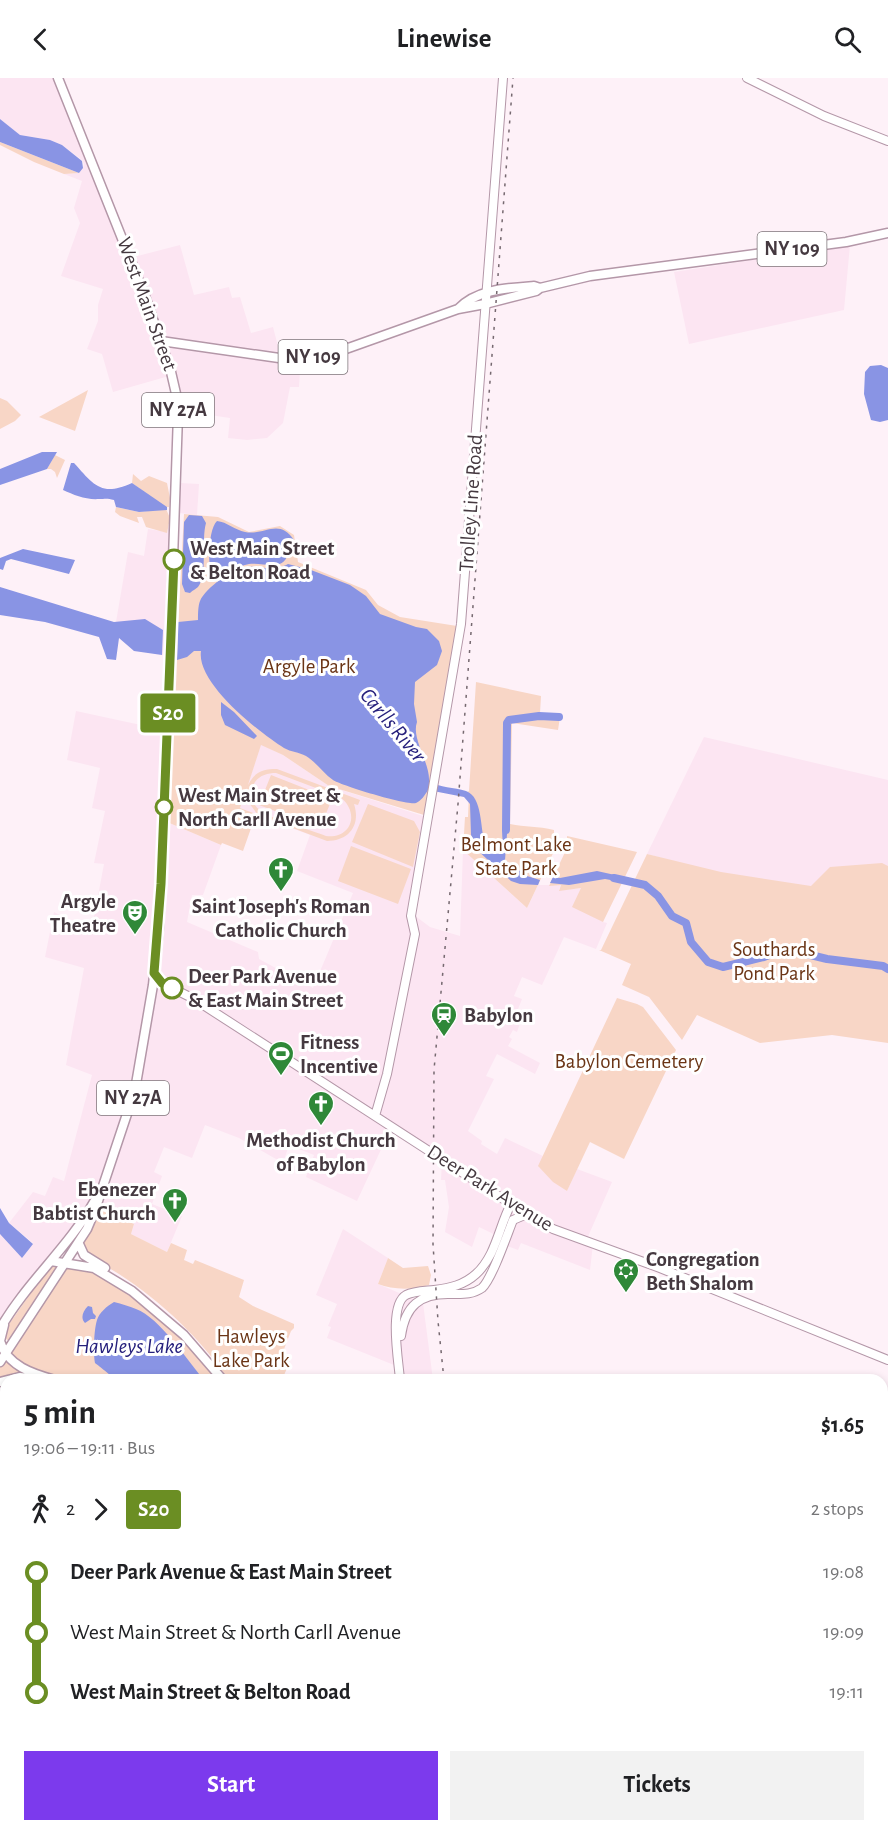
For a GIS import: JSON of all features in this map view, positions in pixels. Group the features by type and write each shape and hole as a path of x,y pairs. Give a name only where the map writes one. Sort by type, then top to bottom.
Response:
{"main road":[{"name":"West Main Street","path":"58,78 124,239 161,341 177,398 179,437 164,818 159,932 154,973"},
{"name":"Trolley Line Road","path":"375,1116 387,1074 415,934 411,916 461,624 503,78"},
{"path":"747,78 825,116 888,141"},
{"name":"NY 109","path":"161,341 279,358 326,356 458,309 590,276 846,242 888,233"},
{"name":"NY 109","path":"458,309 470,299 486,293 518,287 540,288"},
{"name":"Deer Park Avenue","path":"154,973 162,983 194,999 527,1214 558,1231 660,1268 888,1360"},
{"name":"NY 27A","path":"0,1362 79,1244 94,1215 136,1087 154,973"},
{"name":"NY 27A","path":"1,1331 7,1317 76,1230 101,1188"},
{"path":"500,1250 513,1205"},
{"path":"399,1367 396,1340 401,1300 408,1294 452,1287 463,1282 483,1266 513,1205"},
{"path":"400,1374 400,1339 404,1318 414,1304 430,1296 467,1294 485,1285 513,1220 527,1214"},
{"path":"79,1244 84,1255 142,1293 179,1323 204,1351 220,1374"},
{"path":"51,1261 98,1269 140,1297 186,1337 219,1374"},
{"path":"1,1331 5,1341 14,1342"},
{"path":"1,1331 1,1344 6,1353 24,1369 38,1374"}],"shaded area":[{"path":"0,78 55,78 126,259 180,245 194,295 229,287 232,298 240,297 251,333 273,327 280,354 301,354 299,387 290,387 283,423 267,438 247,440 228,438 230,418 182,411 176,374 113,392 102,354 87,349 98,321 98,305 103,289 61,276 80,223 74,208 82,181 64,174 79,173 84,164 62,145 50,140 20,135 0,119"},
{"path":"850,245 844,310 689,344 674,272"},
{"path":"180,483 199,484 197,515 179,513"},
{"path":"170,520 172,520 167,656 162,655 163,630 116,622 128,552 144,556 148,529 167,532"},
{"path":"76,711 164,730 165,723 173,723 167,822 221,845 203,895 192,895 187,922 258,952 259,959 313,988 353,893 297,871 310,835 240,808 261,744 283,755 329,786 426,817 410,912 430,927 460,936 463,850 527,908 538,885 561,885 559,890 582,888 603,922 607,923 596,949 564,937 542,985 522,977 514,996 522,999 518,1009 524,1012 517,1032 513,1030 509,1037 512,1039 508,1046 540,1063 535,1074 497,1054 486,1076 494,1079 468,1131 482,1141 481,1144 497,1154 505,1138 543,1156 539,1167 567,1191 577,1169 612,1182 586,1241 593,1244 590,1270 521,1243 518,1250 505,1245 506,1240 479,1227 472,1247 445,1232 449,1207 445,1180 441,1180 442,1160 391,1128 357,1201 306,1177 314,1155 289,1145 283,1163 239,1138 205,1125 192,1158 164,1147 154,1172 162,1176 152,1204 182,1216 167,1252 131,1234 134,1224 95,1209 98,1192 84,1217 26,1288 0,1352 0,1234 22,1258 33,1243 9,1223 33,1192 45,1196 53,1177 64,1181 92,1075 66,1065 84,968 45,957 54,912 91,933 104,864 94,863 105,811 92,808 100,768 67,760"},
{"path":"704,737 888,780 888,919 647,854"},
{"path":"343,1229 388,1258 378,1284 423,1303 432,1374 395,1374 394,1365 327,1338 331,1327 328,1326 337,1304 316,1295"}],"green space":[{"path":"0,142 79,173 64,174 0,145"},
{"path":"88,390 75,431 39,417"},
{"path":"0,398 7,401 21,415 0,429"},
{"path":"55,455 65,460 57,478 55,472 47,469"},
{"path":"133,474 141,481 149,476 167,483 169,507 165,507 132,483"},
{"path":"116,507 139,512 166,509 170,518 167,533 146,527 142,517 137,517 139,523 120,516 115,512"},
{"name":"Argyle Park","path":"184,514 218,517 249,532 280,526 294,535 298,562 366,590 378,605 400,617 457,626 424,815 329,786 283,755 261,745 248,785 260,772 277,769 360,800 358,805 354,804 356,819 347,835 327,841 258,815 249,803 247,788 240,808 256,814 243,851 222,843 221,845 167,822","holes":["276,773 340,797 350,810 350,823 342,833 326,836 261,811 255,805 252,794 253,786 259,778"]},
{"name":"Belmont Lake State Park","path":"476,682 541,696 540,713 557,714 560,717 558,730 512,723 510,824 554,830 554,833 557,833 556,847 527,908 463,850 465,817 468,817 469,793 467,792 469,791"},
{"path":"271,775 332,799 320,828 259,805"},
{"path":"368,804 414,821 420,832 413,867 352,842"},
{"name":"Belmont Lake State Park","path":"567,836 637,852 603,922 572,907 581,888 559,891 561,885 549,886 567,848"},
{"path":"351,846 411,869 398,904 338,881"},
{"name":"Southards Pond Park","path":"647,854 721,872 811,886 830,867 882,863 888,866 888,1043 832,1035 760,1043 697,1015 682,1040 649,997 622,985 631,964 599,950"},
{"name":"Babylon Cemetery","path":"617,998 643,1007 676,1050 624,1159 590,1142 567,1191 553,1182 538,1166"},
{"name":"Hawleys Lake Park","path":"100,1210 134,1224 131,1234 167,1252 171,1243 187,1250 184,1260 193,1264 195,1260 244,1280 239,1297 253,1306 294,1324 281,1357 290,1361 285,1374 224,1374 193,1335 165,1309 135,1285 97,1261 81,1243"},
{"path":"388,1258 403,1268 428,1266 431,1275 429,1285 403,1289 378,1284"},
{"path":"51,1264 57,1268 24,1321 7,1340 4,1335 5,1330"},
{"path":"69,1266 93,1270 150,1308 197,1353 214,1374 45,1374 29,1369 11,1352"},
{"path":"6,1359 28,1374 0,1374 0,1367"}],"water":[{"path":"0,119 20,135 50,140 62,145 82,161 83,168 79,173 0,142"},
{"path":"881,365 888,368 888,420 880,422 871,420 864,394 865,372 870,366"},
{"path":"42,452 57,452 47,469 0,485 0,469"},
{"path":"71,463 74,463 99,487 113,489 132,483 167,507 167,510 139,512 116,507 114,500 85,498 63,490"},
{"path":"189,515 202,516 206,523 203,574 198,587 190,593 185,592 182,584 184,522"},
{"path":"217,521 252,533 277,528 283,530 294,540 292,553 277,565 249,564 218,579 213,578 209,550 212,532"},
{"path":"23,549 75,560 69,574 11,559 6,561 3,570 0,569 0,558"},
{"name":"Argyle Park","path":"288,564 350,585 366,596 380,614 427,629 439,641 442,651 437,665 415,682 416,736 427,766 429,781 471,794 478,806 485,844 500,854 505,821 507,834 505,860 527,876 540,880 538,885 511,881 476,849 471,835 470,804 464,797 428,790 420,801 410,803 338,783 306,756 273,741 232,706 208,678 202,664 201,651 194,651 187,657 177,660 178,622 198,620 200,601 214,585 227,575 246,567 272,568"},
{"path":"0,587 114,622 145,619 163,630 162,655 134,651 119,638 116,660 107,659 99,637 45,622 0,615"},
{"path":"221,702 257,736 254,739 225,725 221,715"},
{"path":"597,871 624,877 622,882 605,879 569,885 550,883 553,877 560,878"},
{"path":"0,1208 9,1223 33,1244 22,1258 0,1234"},
{"name":"Hawleys Lake","path":"114,1302 145,1314 164,1330 199,1374 109,1374 95,1363 94,1353 97,1320"},
{"path":"88,1306 92,1307 96,1316 95,1319 85,1323 83,1314"}],"waterway":[{"path":"506,830 507,723 509,720 539,716 559,717"},
{"name":"Carlls River","path":"614,878 645,885 658,896 672,916 686,923 691,942 708,962 723,967 786,949 827,959 883,966 888,969"}],"railway":[{"path":"443,1374 433,1244 434,1070 458,804 513,78"}],"bus line":[{"name":"S20","path":"172,988 162,983 154,973 159,932 174,560"}],"place":[{"name":"West Main Street & Belton Road","path":"174,560"},
{"name":"West Main Street & North Carll Avenue","path":"164,807"},
{"name":"Saint Joseph's Roman Catholic Church","path":"281,893"},
{"name":"Argyle Theatre","path":"135,936"},
{"name":"Deer Park Avenue & East Main Street","path":"172,988"},
{"name":"Babylon","path":"444,1038"},
{"name":"Fitness Incentive","path":"281,1077"},
{"name":"Methodist Church of Babylon","path":"321,1127"},
{"name":"Ebenezer Babtist Church","path":"175,1224"},
{"name":"Congregation Beth Shalom","path":"626,1294"}]}
